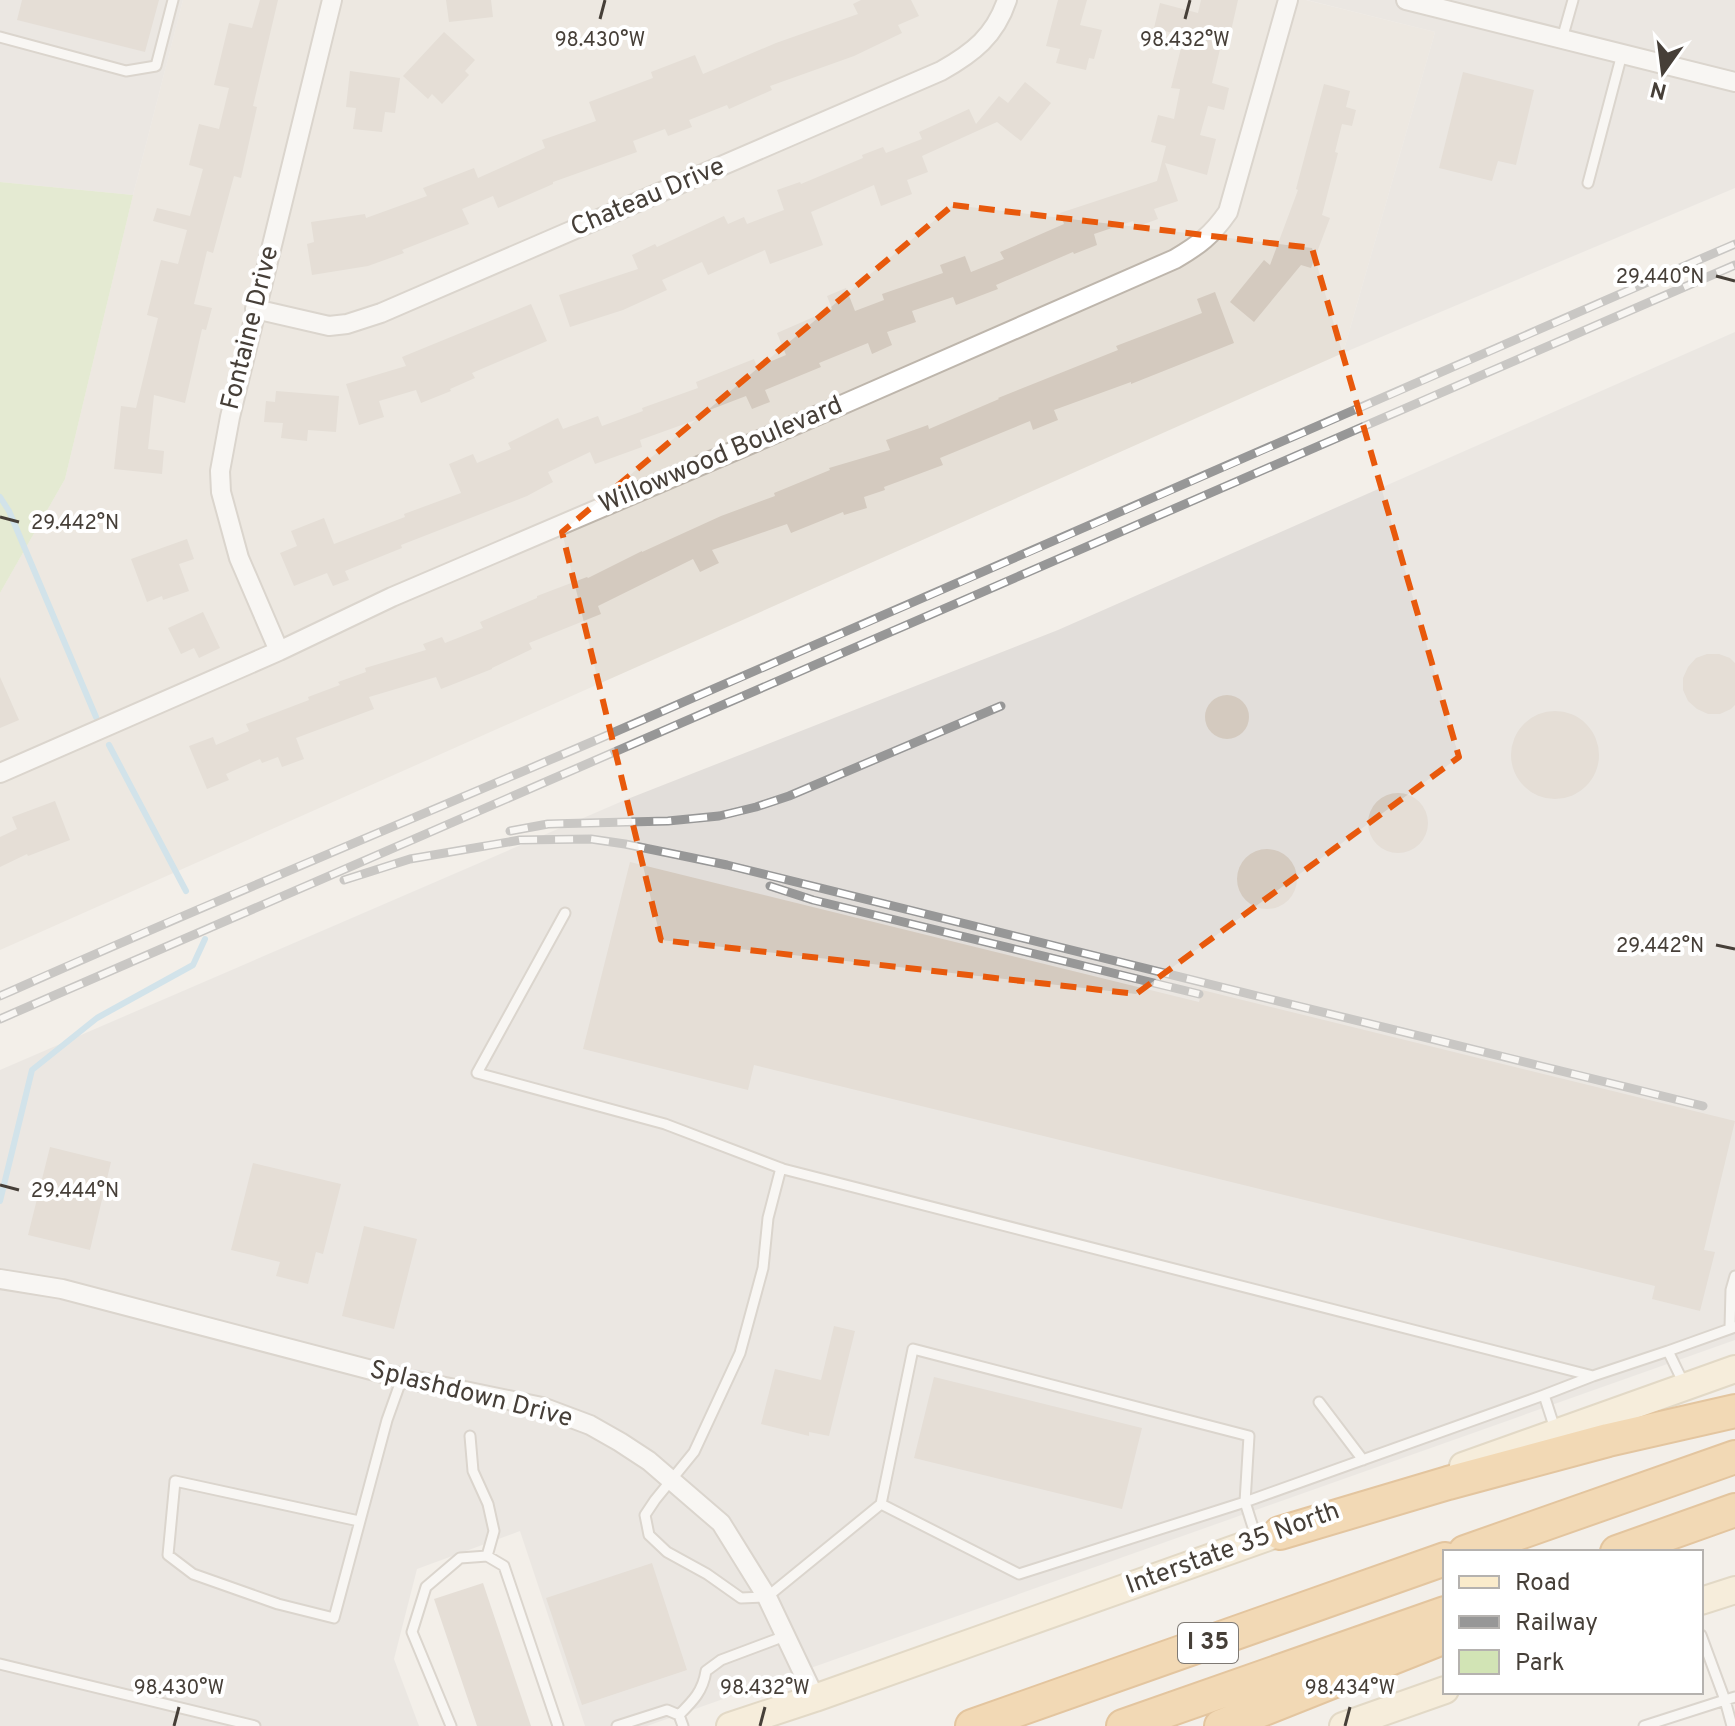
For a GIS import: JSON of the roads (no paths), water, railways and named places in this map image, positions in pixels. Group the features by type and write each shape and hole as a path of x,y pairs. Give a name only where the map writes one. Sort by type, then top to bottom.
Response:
{"highway":[{"path":"1269,1537 1448,1483 1735,1411"},
{"path":"1471,1550 1735,1457"},
{"path":"1623,1550 1735,1510"},
{"path":"1667,1550 1735,1523"},
{"name":"I 35","path":"972,1726 1443,1560"},
{"name":"I 35","path":"1123,1726 1443,1614"},
{"path":"1221,1726 1443,1638"}],"main road":[{"name":"Interstate 35 North","path":"730,1726 1735,1369"},
{"path":"1703,1600 1735,1590"},
{"path":"1343,1726 1386,1719 1443,1691"}],"street":[{"name":"Fontaine Drive","path":"279,651 239,558 221,492 220,471 255,309 332,0"},
{"name":"Chateau Drive","path":"255,309 329,326 347,324 381,313 941,71 986,40 1007,0"},
{"name":"Willowwood Boulevard","path":"0,773 279,651 392,597 865,395 1175,259 1197,246 1215,231 1228,212 1288,0"},
{"path":"1406,0 1735,82"},
{"name":"Splashdown Drive","path":"0,1279 62,1289 402,1378 542,1407 590,1425 640,1455 721,1523 767,1597 815,1698"}],"lane":[{"path":"0,37 126,71 156,66 173,0"},
{"path":"1562,39 1573,0"},
{"path":"1588,183 1622,54"},
{"path":"565,913 477,1073 665,1124 781,1168 1593,1376"},
{"path":"781,1168 768,1218 763,1268 740,1353 694,1452 645,1515 649,1535 667,1552 707,1574 741,1598 767,1597 881,1504 913,1349 1249,1436 1245,1502 1269,1537"},
{"path":"881,1504 1019,1574 1245,1502 1733,1327 1731,1290 1735,1276"},
{"path":"1668,1351 1685,1386"},
{"path":"359,1521 175,1481 168,1555 193,1574 278,1604 334,1618 387,1420 402,1378"},
{"path":"1544,1395 1556,1432"},
{"path":"1319,1402 1363,1460"},
{"path":"470,1436 473,1471 488,1504 494,1531 487,1556"},
{"path":"451,1726 412,1632 426,1587 460,1558 487,1556 504,1566 558,1726"},
{"path":"679,1715 698,1696 706,1671 721,1660 785,1636"},
{"path":"1703,1639 1730,1698 1732,1726"},
{"path":"0,1664 255,1726"},
{"path":"1644,1726 1730,1698"},
{"path":"617,1726 667,1710 679,1715 683,1726"}],"waterway":[{"path":"0,497 9,511 96,717"},
{"path":"109,745 186,891"},
{"path":"0,1201 32,1070 97,1018 193,965 205,939"}],"railway":[{"path":"0,996 1735,244"},
{"path":"0,1019 1735,265"},
{"path":"510,831 548,824 668,821 719,816 756,807 789,796 1001,706"},
{"path":"344,880 410,859 520,840 591,839 625,844 727,865 1703,1106"},
{"path":"770,886 813,900 1199,994"}]}
